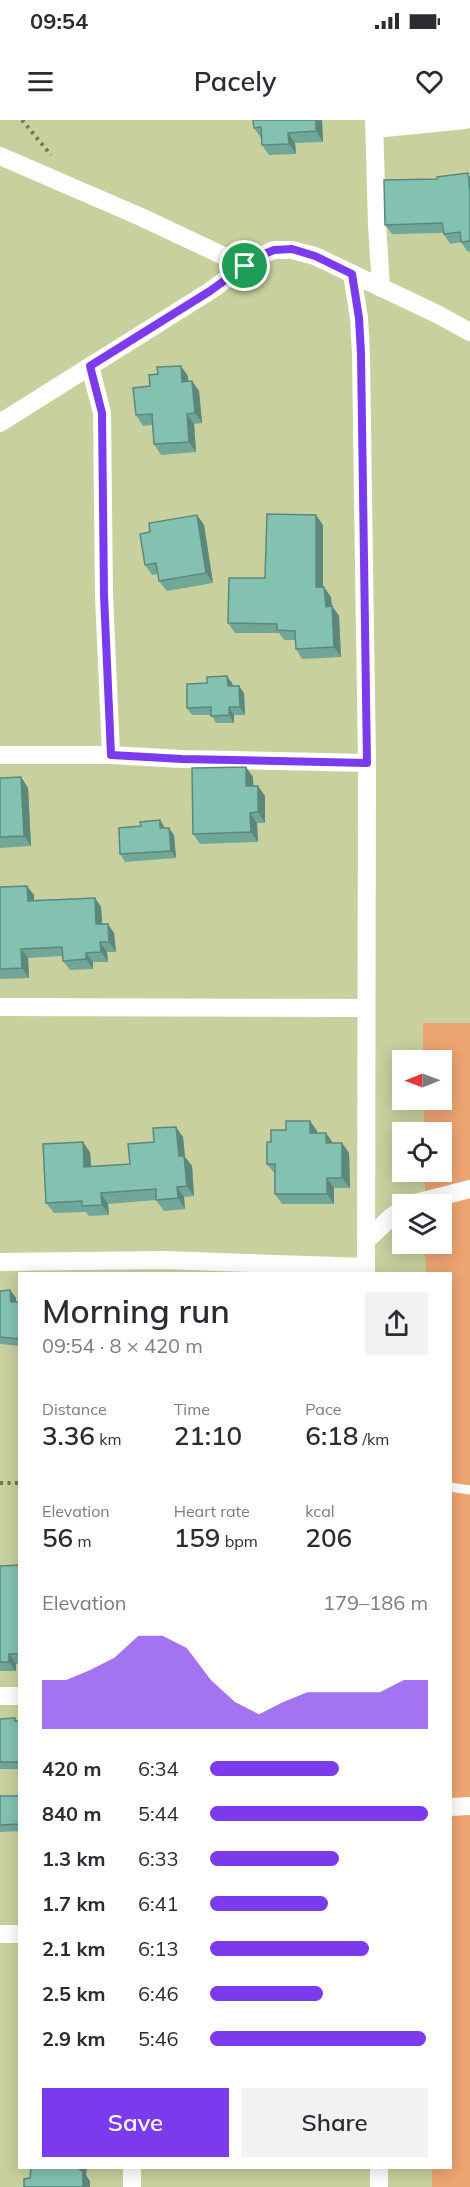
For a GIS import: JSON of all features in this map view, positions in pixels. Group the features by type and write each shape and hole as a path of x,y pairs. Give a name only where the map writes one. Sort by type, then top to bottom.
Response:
{"street":[{"path":"381,288 374,124 465,120"},
{"path":"0,156 245,266"},
{"path":"0,423 210,291 257,257 274,250 292,249 315,256 470,332"},
{"path":"0,1262 110,1268 164,1260 366,1270 367,763 361,354 359,318 352,274"},
{"path":"90,366 102,413 104,595 111,755"},
{"path":"0,755 111,755 367,763"},
{"path":"0,1007 366,1008"},
{"path":"450,1194 470,1189"},
{"path":"366,1241 392,1216"},
{"path":"0,1696 18,1696"},
{"path":"452,1807 470,1806"},
{"path":"0,1934 18,1934"},
{"path":"132,2169 132,2187"},
{"path":"379,2169 379,2187"}],"lane":[{"path":"452,1487 470,1490"}],"path":[{"path":"0,1484 18,1484"}],"shaded area":[{"path":"423,1023 470,1023 470,2187 432,2187 432,2169 452,2169 452,1272 426,1272 425,1254 452,1254 452,1194 425,1194 425,1182 452,1182 452,1122 424,1122 424,1110 452,1110 452,1050 423,1050"}],"building":[{"path":"253,120 316,120 316,131 288,133 289,144 262,145 261,127 254,128"},
{"path":"468,173 470,241 461,242 460,232 444,234 442,223 385,225 384,180 437,179 437,177"},
{"path":"181,366 182,382 192,381 195,413 187,414 189,442 154,444 152,414 136,415 133,388 150,386 149,375 158,374 157,367"},
{"path":"267,514 316,515 316,587 324,587 326,607 332,606 334,647 296,649 295,631 277,630 277,624 228,623 229,578 265,578"},
{"path":"197,515 206,573 159,581 156,563 145,565 140,534 150,532 149,523"},
{"path":"227,676 228,686 239,686 240,707 229,707 229,715 211,716 211,707 187,708 187,684 207,683 207,677"},
{"path":"246,767 246,786 258,786 258,812 250,813 251,832 193,834 192,768"},
{"path":"21,777 24,836 0,837 0,778"},
{"path":"160,820 160,828 169,828 171,851 120,854 119,828 141,826 140,822"},
{"path":"27,886 28,901 95,898 96,924 108,924 109,942 100,942 101,952 86,953 86,959 63,961 62,947 21,949 22,968 0,969 0,887"},
{"path":"286,1121 310,1121 310,1133 326,1133 326,1143 342,1143 342,1178 327,1178 327,1194 275,1194 275,1164 267,1164 267,1142 271,1142 271,1130 286,1130"},
{"path":"176,1127 179,1156 184,1156 187,1186 177,1187 178,1198 156,1200 156,1189 101,1193 102,1205 82,1206 82,1201 46,1203 43,1144 83,1142 84,1167 130,1164 128,1144 154,1142 153,1128"},
{"path":"10,1290 11,1302 18,1302 18,1339 0,1337 0,1291"},
{"path":"18,1565 18,1654 9,1654 9,1662 0,1662 0,1566"},
{"path":"15,1718 15,1721 18,1721 18,1762 0,1762 0,1719"},
{"path":"0,1796 18,1796 18,1824 0,1825"},
{"path":"31,2169 79,2169 83,2171 83,2187 24,2187 24,2179 30,2178"}],"route":[{"path":"292,249 315,256 352,274 359,318 361,354 367,763 111,755 104,595 102,413 90,366 210,291 245,266 257,257 274,250 292,249"}]}
